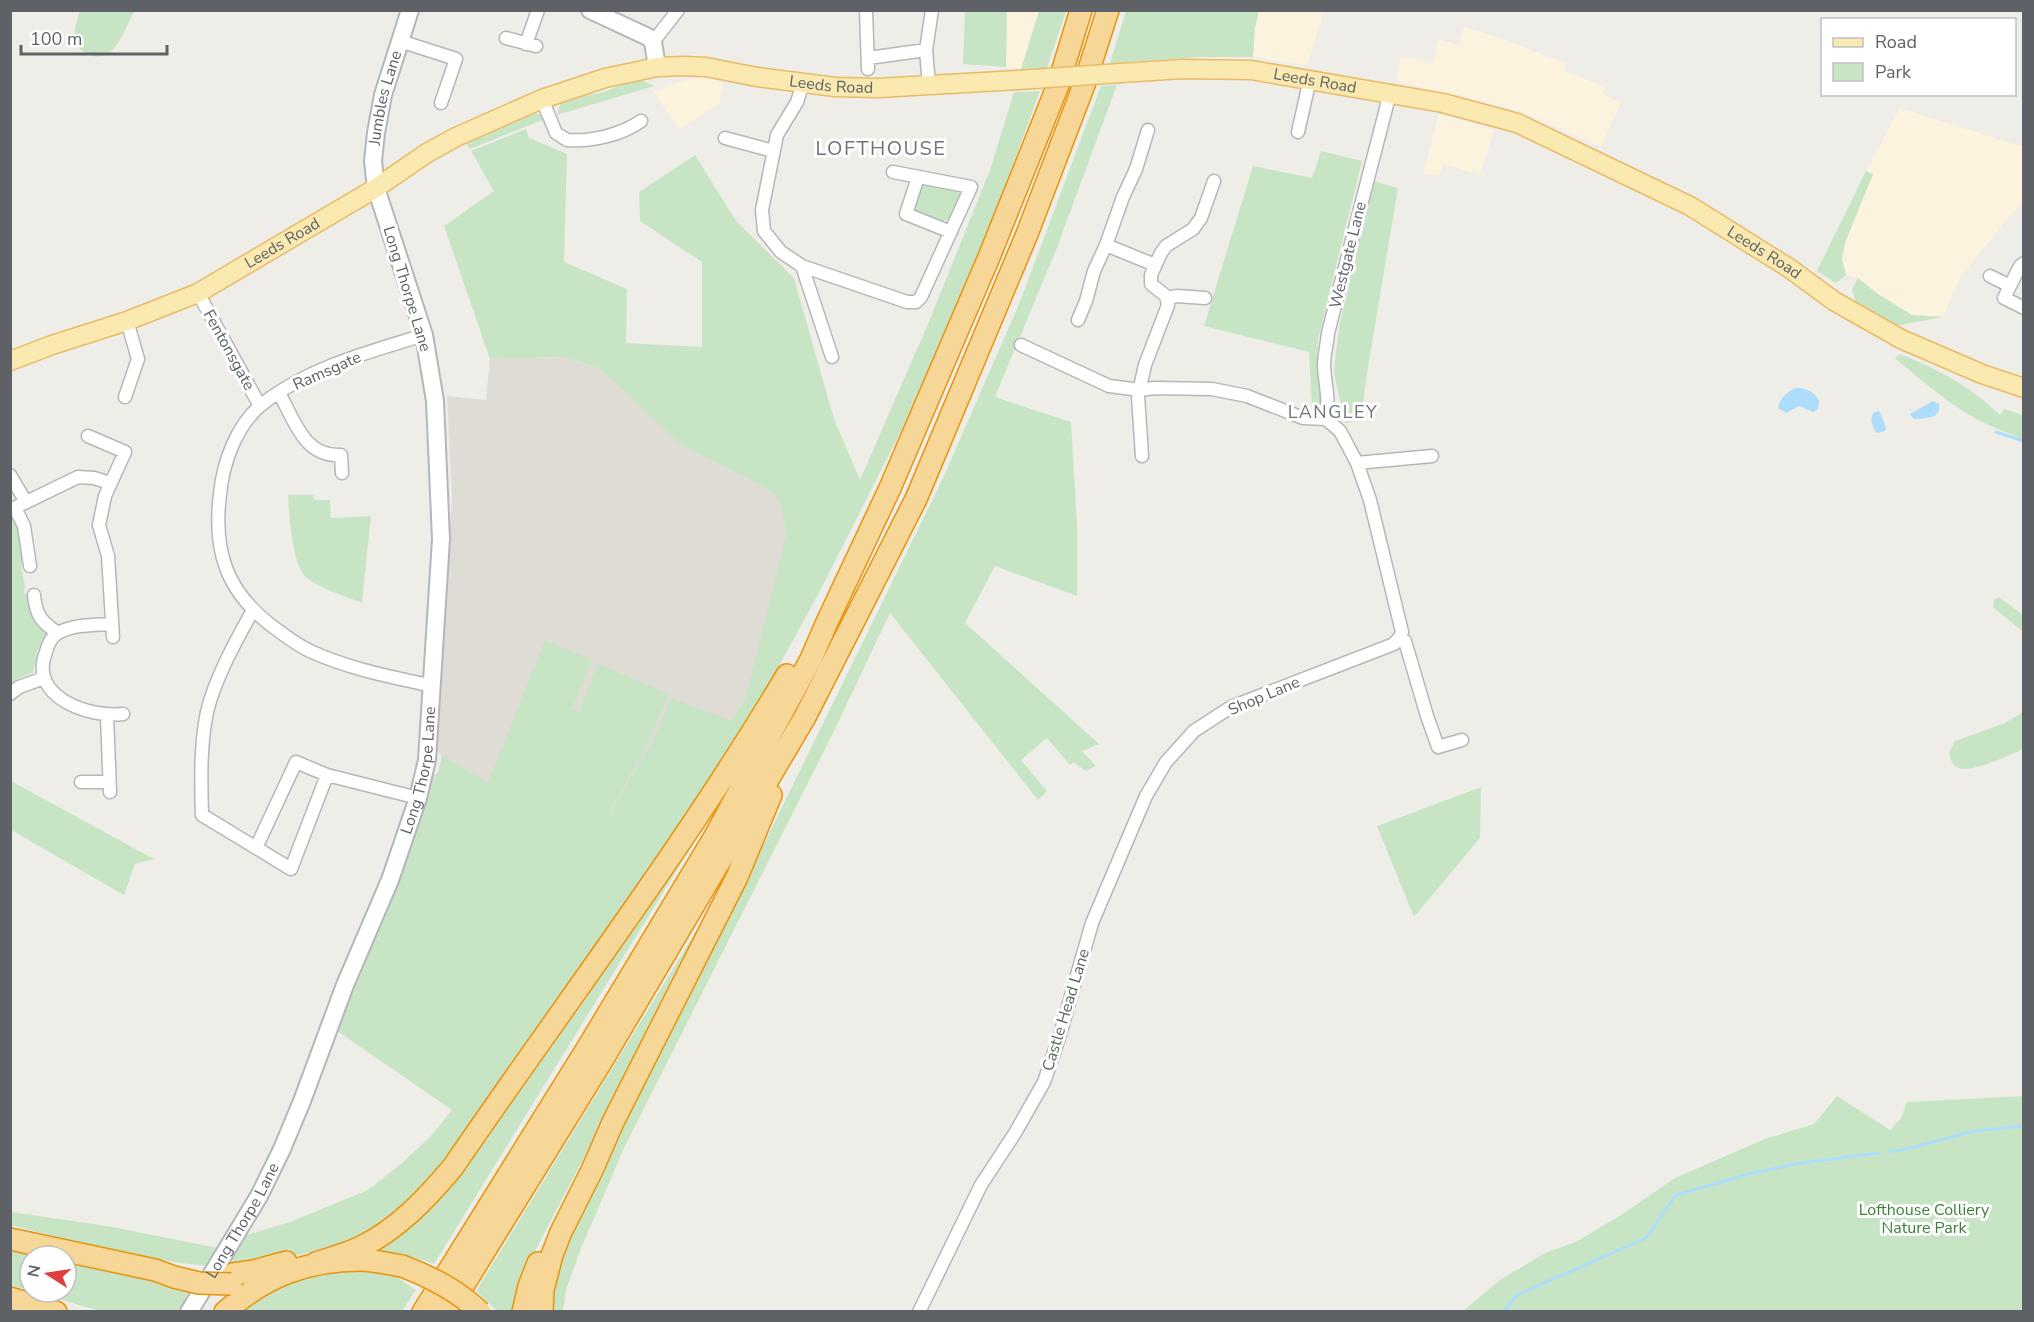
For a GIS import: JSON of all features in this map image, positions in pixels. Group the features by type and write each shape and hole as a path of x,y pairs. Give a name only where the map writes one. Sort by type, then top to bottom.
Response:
{"highway":[{"path":"423,1311 588,1047 714,838 811,659 890,489 989,257 1058,85 1081,10"},
{"path":"447,1311 609,1049 804,717 916,499 1027,234 1084,85 1108,10"},
{"path":"225,1311 247,1294 271,1280 360,1248 389,1229 435,1189 453,1167 655,879 756,727 805,646 827,621"},
{"path":"542,1311 543,1290 552,1256 613,1122 737,877 804,717"},
{"path":"523,1311 529,1286 544,1250 579,1180 613,1122"},
{"path":"232,1279 359,1241 389,1229"},
{"path":"10,1239 168,1273 199,1283 232,1279 271,1280"},
{"path":"316,1263 363,1260 402,1266 462,1295 480,1311"},
{"path":"10,1298 56,1311"}],"main road":[{"name":"Jumbles Lane","path":"376,188 373,161 383,95 410,10"},
{"path":"590,10 642,33 653,42 657,67"},
{"name":"Leeds Road","path":"10,361 127,321 198,293 376,188 427,153 456,137 542,99 605,78 657,67 706,67 803,83 878,88 1182,69 1251,70 1310,79 1443,103 1525,127 1690,206 1789,268 1834,301 1894,336 1972,370 2024,388"},
{"name":"Long Thorpe Lane","path":"189,1311 253,1207 282,1149 345,985 390,880 418,798 427,760 441,517 435,400 424,335 376,188"}],"street":[{"path":"506,38 531,45 538,10"},
{"path":"653,42 678,10"},
{"path":"866,10 868,63 926,50"},
{"path":"929,85 926,50 932,10"},
{"path":"400,41 456,59 441,103"},
{"path":"1298,132 1310,79"},
{"path":"803,83 797,102 777,135 762,210 764,231 781,252 802,266 913,303 921,297 971,187 893,172"},
{"name":"Westgate Lane","path":"1326,419 1328,395 1324,367 1329,333 1390,93"},
{"path":"542,99 556,133 567,140 573,141 617,133 641,121"},
{"path":"1078,320 1123,196 1136,169 1148,130"},
{"path":"725,138 772,151"},
{"path":"918,177 906,214 951,232"},
{"path":"1142,456 1138,402 1140,390 1145,365 1167,308 1167,298 1152,284 1150,278 1166,246 1193,229 1201,218 1214,181"},
{"path":"1106,245 1155,265"},
{"path":"2024,263 2019,266 2004,298 2024,308"},
{"path":"802,266 832,357"},
{"path":"1990,276 2010,286"},
{"name":"Fentonsgate","path":"198,293 260,406"},
{"path":"1167,298 1177,296 1205,298"},
{"path":"126,397 138,359 127,321"},
{"name":"Ramsgate","path":"424,335 319,371 260,406 245,422 234,441 221,485 218,532 222,556 230,578 253,610 280,632 309,651 362,670 433,686"},
{"path":"1021,345 1109,386 1140,390 1154,388 1212,389 1246,396 1303,418 1326,419 1340,431 1357,463 1368,496 1401,632 1438,747 1462,740"},
{"path":"279,393 310,446 330,456 341,455 342,473"},
{"path":"88,436 125,452 110,483 101,510 99,525 108,556 113,637"},
{"path":"1357,463 1432,456"},
{"path":"10,475 26,502"},
{"path":"30,566 24,526 13,509 78,477 94,478 110,483"},
{"path":"34,595 35,607 44,624 58,633"},
{"path":"253,610 228,657 208,711 200,761 202,814 291,869 327,775"},
{"path":"112,624 80,626 58,633 51,639 44,655 44,678 57,697 64,702 107,716 123,714"},
{"name":"Shop Lane","path":"1146,796 1167,762 1194,731 1231,707 1394,644 1401,632"},
{"path":"11,694 19,687 44,678"},
{"path":"81,782 109,787 107,716"},
{"path":"256,848 296,762 327,775 418,798"},
{"name":"Castle Head Lane","path":"919,1311 981,1185 1015,1133 1044,1082 1092,923 1146,796"}],"shaded area":[{"path":"1007,11 1039,11 1021,69 1006,67"},
{"path":"1259,11 1324,11 1307,65 1253,57"},
{"path":"1464,27 1566,63 1563,70 1605,87 1602,94 1621,102 1601,147 1517,110 1396,81 1401,57 1433,63 1438,39 1459,45"},
{"path":"702,77 724,82 719,104 679,129 653,91"},
{"path":"1900,108 2023,147 2023,200 1960,277 1943,317 1912,315 1878,294 1858,278 1846,275 1842,259 1845,243 1873,174 1866,171"},
{"path":"1439,114 1494,130 1480,175 1443,164 1439,175 1423,174"},
{"path":"562,357 600,368 860,481 807,589 709,762 635,873 431,777 438,773 442,756 436,750 452,497 447,396 486,400 490,359"}],"green space":[{"path":"80,10 134,11 115,47 106,55 95,56 84,52 75,38"},
{"path":"965,11 1007,11 1006,67 963,64"},
{"path":"1039,11 1066,11 1047,68 1021,69"},
{"path":"1126,11 1259,11 1253,57 1201,57 1110,63"},
{"path":"641,80 654,86 557,115 560,104 564,101 601,93"},
{"path":"1117,85 1056,250 995,397 1071,422 1077,526 1077,596 995,566 965,623 1099,744 1082,751 1096,766 1086,771 1073,762 1070,765 1047,738 1021,760 1047,791 1038,800 890,613 835,729 624,1148 580,1251 566,1290 563,1311 549,1312 550,1295 566,1239 696,983 944,476 1020,302 1101,86"},
{"path":"1040,91 998,205 948,327 901,431 821,589 773,677 699,798 472,1123 430,1180 411,1201 384,1223 357,1237 330,1247 253,1267 227,1267 246,1235 290,1222 368,1190 430,1137 452,1110 336,1030 380,921 431,777 438,773 442,755 488,783 545,640 592,660 572,709 579,712 598,664 669,694 649,741 611,809 609,824 612,810 652,742 671,698 732,721 746,697 786,535 783,513 776,495 757,483 682,446 600,368 562,357 490,359 444,226 494,191 471,151 526,129 529,138 567,154 564,262 627,289 626,343 702,347 702,262 640,221 639,192 695,155 736,221 794,278 834,419 860,480 928,324 990,170 1014,92"},
{"path":"531,113 540,114 545,119 470,149 466,143"},
{"path":"1321,151 1362,161 1318,340 1317,362 1321,400 1318,407 1312,411 1309,352 1204,326 1253,166 1312,178"},
{"path":"1866,171 1873,174 1845,243 1842,259 1846,275 1836,283 1817,271"},
{"path":"1373,181 1398,188 1361,420 1345,423 1334,373 1336,350 1340,323"},
{"path":"923,182 957,190 962,196 950,219 939,222 913,210 917,188"},
{"path":"1858,278 1878,294 1912,315 1943,317 1895,326 1857,306 1852,290"},
{"path":"1899,354 1953,379 2000,415 2004,409 2023,415 2023,440 1979,420 1953,404 1895,358"},
{"path":"288,495 313,495 314,500 330,500 331,518 371,516 362,603 322,587 303,574 296,558"},
{"path":"10,517 14,517 21,529 25,560 21,567 24,593 29,595 34,617 50,632 37,652 33,673 11,683"},
{"path":"1999,597 2023,615 2023,632 1993,607 1994,600"},
{"path":"2023,712 2023,749 1969,769 1960,769 1953,764 1949,752 1955,741 2005,723"},
{"path":"11,781 154,859 135,864 124,895 11,830"},
{"path":"1481,787 1480,838 1414,917 1377,826"},
{"path":"707,817 709,818 434,1264 403,1254 376,1250"},
{"path":"723,887 714,909 536,1249 524,1277 516,1311 497,1311 476,1291"},
{"name":"Lofthouse Colliery Nature Park","path":"1837,1096 1890,1130 1901,1118 1907,1102 2023,1096 2023,1311 1463,1311 1500,1280 1545,1253 1576,1242 1675,1178 1765,1139 1814,1124"},
{"path":"11,1212 107,1226 218,1248 207,1266 158,1259 108,1250 11,1225"},
{"path":"11,1245 18,1247 18,1287 11,1285"},
{"path":"78,1261 191,1289 178,1312 100,1311 76,1304 78,1304"},
{"path":"347,1268 393,1275 416,1290 402,1311 239,1312 291,1280"}],"water":[{"path":"1795,388 1805,389 1815,395 1819,401 1818,409 1813,412 1799,406 1786,413 1778,408 1784,396"},
{"path":"1933,401 1939,404 1936,415 1914,419 1910,414"},
{"path":"1878,411 1886,428 1885,431 1878,433 1871,420 1873,413"}],"waterway":[{"path":"1996,432 2024,441"},
{"path":"1889,1152 1974,1131 2024,1126"},
{"path":"1503,1312 1517,1295 1646,1238 1676,1195 1794,1164 1879,1153"}],"district":[{"name":"LOFTHOUSE","path":"881,148"},
{"name":"LANGLEY","path":"1333,412"}]}
